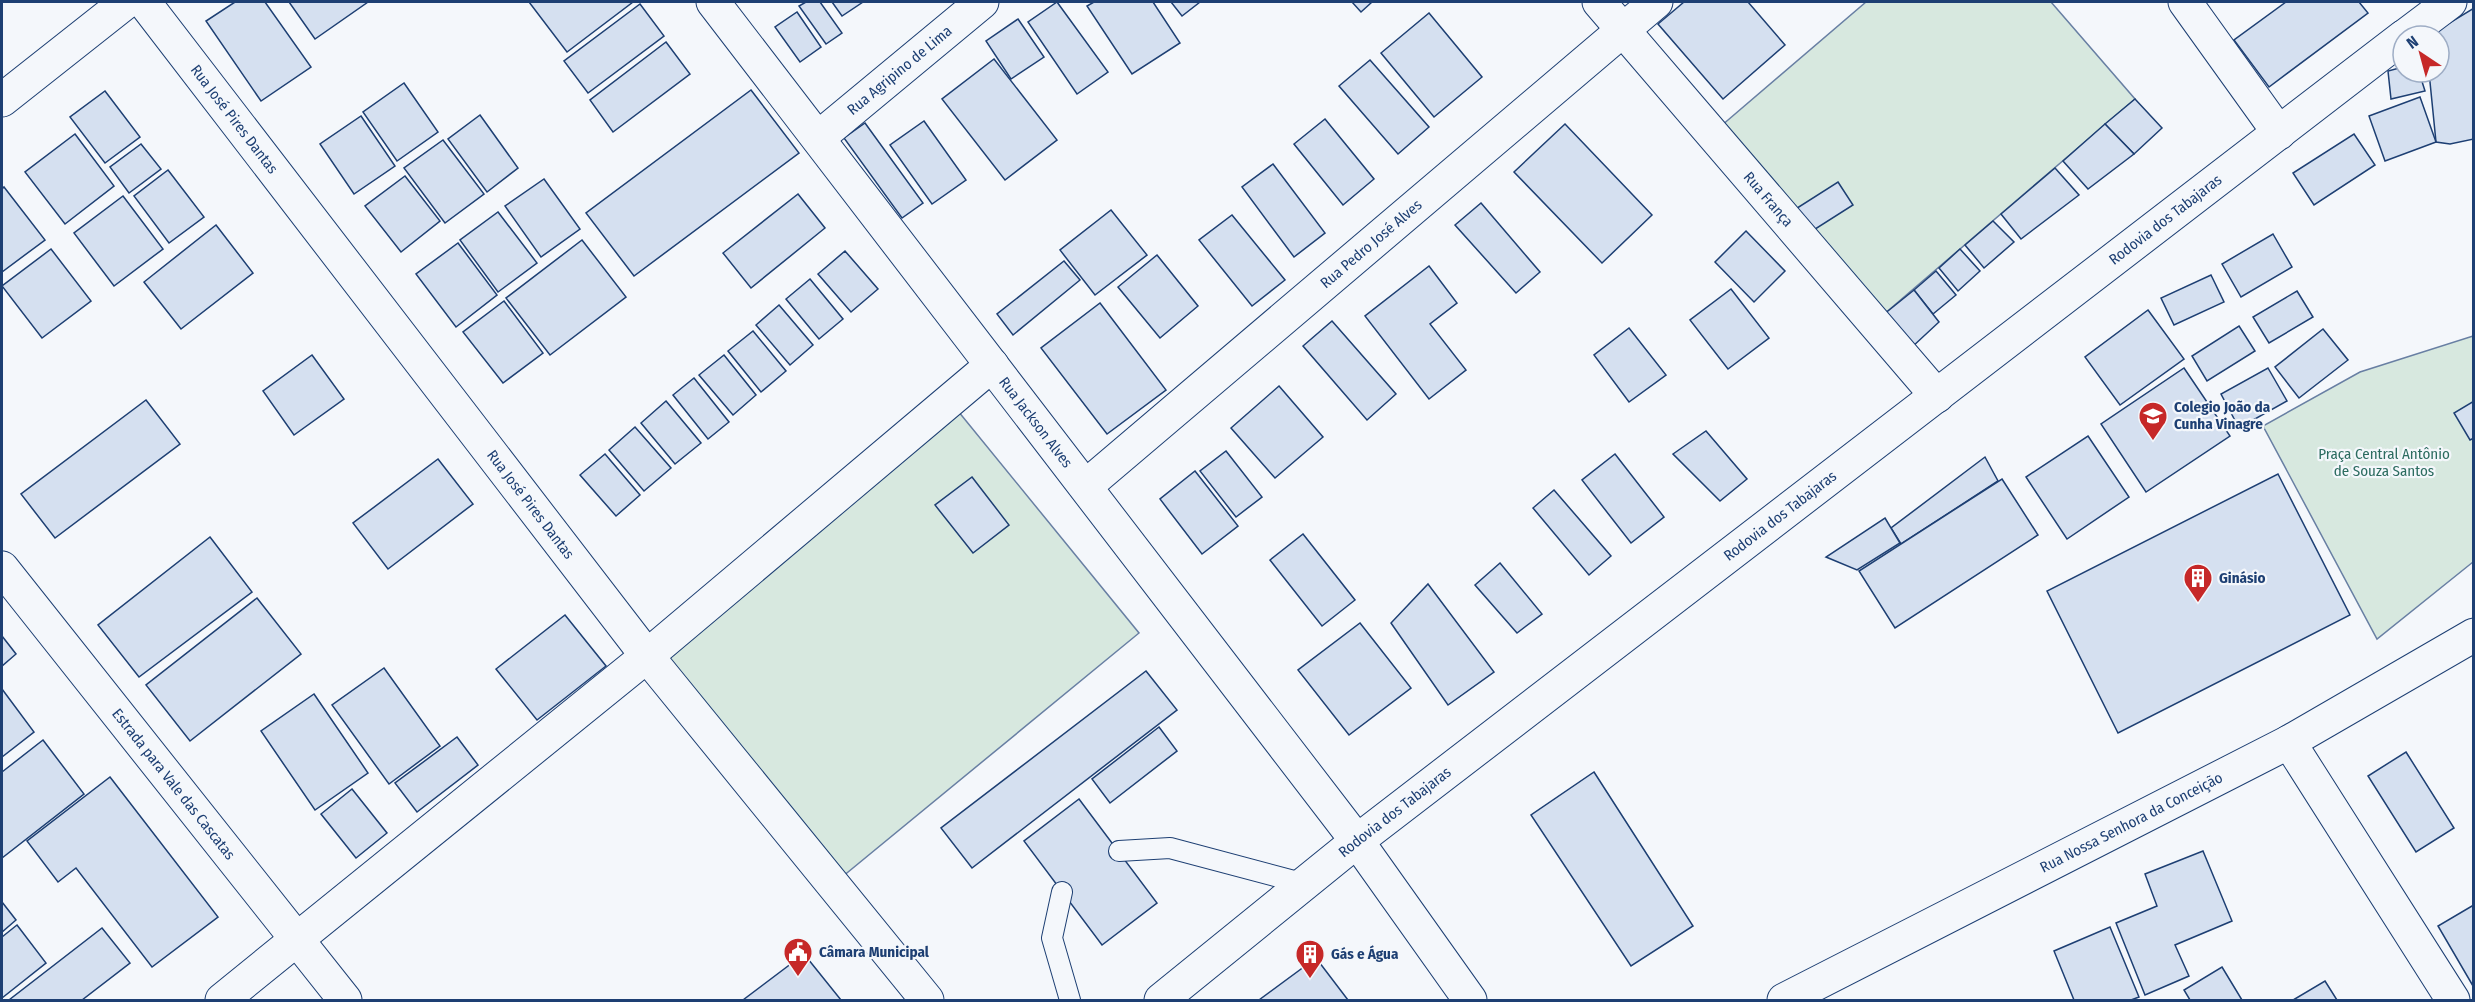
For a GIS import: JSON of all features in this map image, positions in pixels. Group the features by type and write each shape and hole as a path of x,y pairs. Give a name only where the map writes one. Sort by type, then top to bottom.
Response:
{"street":[{"path":"2,100 126,2"},
{"name":"Rua José Pires Dantas","path":"144,2 647,656 927,1000"},
{"name":"Rua Jackson Alves","path":"713,2 1357,841 1470,1000"},
{"name":"Rua Agripino de Lima","path":"818,138 982,2"},
{"name":"Rua França","path":"1599,2 1937,396"},
{"name":"Rua Pedro José Alves","path":"1086,486 1656,2"},
{"path":"2185,2 2279,133"},
{"name":"Rodovia dos Tabajaras","path":"2421,24 2450,2"},
{"name":"Rodovia dos Tabajaras","path":"1161,1000 1357,841 2391,47"},
{"path":"222,1000 299,940 647,656 992,365"},
{"name":"Estrada para Vale das Cascatas","path":"2,568 345,1000"},
{"name":"Rua Nossa Senhora da Conceição","path":"1784,1000 2289,742 2474,635"},
{"path":"2289,742 2453,1000"}],"lane":[{"path":"1119,851 1170,848 1305,884"},
{"path":"1062,892 1052,938 1070,1000"}],"green space":[{"path":"1866,2 2051,2 2135,99 1883,315 1721,126"},
{"name":"Praça Central Antônio de Souza Santos","path":"2473,336 2473,562 2377,639 2263,426 2360,372"},
{"path":"958,411 1139,633 842,877 660,655"}],"building":[{"path":"235,2 265,2 311,67 261,101 206,21"},
{"path":"289,2 368,2 315,39"},
{"path":"529,2 633,2 567,52"},
{"path":"806,2 820,2 842,33 826,44 799,6"},
{"path":"832,2 863,2 842,16"},
{"path":"1057,2 1108,72 1077,94 1028,22"},
{"path":"1094,2 1153,2 1180,43 1132,74 1087,6"},
{"path":"1171,2 1200,2 1182,16"},
{"path":"1352,2 1372,2 1361,12"},
{"path":"1684,2 1748,2 1785,45 1723,99 1658,24"},
{"path":"2286,2 2359,2 2368,13 2269,87 2234,40"},
{"path":"640,4 664,36 588,93 564,61"},
{"path":"2474,8 2474,139 2450,144 2436,142 2430,84 2451,84 2451,24 2448,24"},
{"path":"797,12 821,47 800,62 775,27"},
{"path":"1429,13 1482,77 1434,117 1381,53"},
{"path":"1018,19 1044,57 1011,79 986,41"},
{"path":"666,42 690,74 613,132 590,100"},
{"path":"994,59 1057,140 1005,180 942,99"},
{"path":"1370,60 1429,127 1398,154 1339,86"},
{"path":"2391,70 2391,84 2423,84 2425,91 2391,99 2388,71"},
{"path":"404,83 438,132 397,161 363,112"},
{"path":"751,90 799,153 634,276 586,213"},
{"path":"105,91 140,137 105,163 70,117"},
{"path":"2420,97 2436,142 2385,161 2369,116"},
{"path":"2135,99 2162,128 2134,154 2105,124"},
{"path":"480,115 518,168 487,192 448,139"},
{"path":"361,116 395,166 354,194 320,144"},
{"path":"1325,119 1374,179 1343,205 1294,144"},
{"path":"924,121 966,180 932,204 890,145"},
{"path":"865,123 923,203 902,218 844,138"},
{"path":"1565,124 1652,215 1602,263 1514,172"},
{"path":"2105,124 2134,154 2088,189 2063,161"},
{"path":"75,134 114,186 65,224 25,172"},
{"path":"2354,134 2375,165 2314,205 2293,173"},
{"path":"443,140 484,194 445,223 404,168"},
{"path":"141,144 161,169 129,193 110,167"},
{"path":"1273,164 1325,233 1294,257 1242,187"},
{"path":"2055,168 2079,195 2021,239 2001,214"},
{"path":"168,170 204,217 169,243 134,196"},
{"path":"405,176 440,221 401,252 365,206"},
{"path":"544,179 580,229 541,257 505,206"},
{"path":"1838,182 1853,205 1809,233 1794,210"},
{"path":"4,187 45,240 2,272 2,189"},
{"path":"798,194 825,228 751,288 723,253"},
{"path":"123,196 163,249 114,286 74,233"},
{"path":"1481,203 1540,272 1516,293 1455,225"},
{"path":"1111,210 1147,255 1095,295 1060,250"},
{"path":"498,212 537,263 498,292 460,240"},
{"path":"1232,215 1285,280 1252,306 1199,240"},
{"path":"1993,221 2014,242 1984,268 1965,245"},
{"path":"216,225 253,273 181,329 144,282"},
{"path":"1746,231 1785,271 1754,302 1715,262"},
{"path":"2273,234 2292,267 2241,297 2222,264"},
{"path":"582,240 626,297 550,355 506,298"},
{"path":"458,243 497,295 456,327 416,274"},
{"path":"51,249 91,301 42,338 2,286"},
{"path":"1960,249 1980,271 1958,291 1939,268"},
{"path":"845,251 878,289 851,312 818,274"},
{"path":"1157,255 1198,306 1160,338 1118,287"},
{"path":"1064,261 1080,280 1013,335 997,314"},
{"path":"1429,266 1457,303 1430,324 1466,370 1429,399 1365,316"},
{"path":"1936,271 1956,295 1933,314 1914,290"},
{"path":"2211,275 2224,302 2174,325 2161,298"},
{"path":"810,279 843,319 819,339 786,299"},
{"path":"1731,289 1769,338 1728,369 1690,320"},
{"path":"1914,290 1939,322 1911,348 1883,315"},
{"path":"2297,291 2313,317 2269,343 2253,317"},
{"path":"504,301 543,353 503,383 463,332"},
{"path":"1100,303 1166,390 1107,434 1041,348"},
{"path":"779,305 813,345 790,365 756,325"},
{"path":"2148,310 2184,359 2120,405 2085,357"},
{"path":"1332,321 1396,394 1367,420 1303,346"},
{"path":"2239,326 2255,351 2207,381 2192,356"},
{"path":"1629,328 1666,375 1629,402 1594,355"},
{"path":"2323,329 2348,360 2299,398 2275,367"},
{"path":"753,331 786,371 761,392 728,351"},
{"path":"312,355 344,399 294,435 263,391"},
{"path":"724,355 756,395 733,415 699,375"},
{"path":"2184,368 2230,436 2146,492 2101,424"},
{"path":"2268,368 2287,401 2239,428 2221,394"},
{"path":"694,378 729,422 708,439 673,395"},
{"path":"1279,386 1323,437 1275,478 1231,428"},
{"path":"146,400 180,444 55,538 21,494"},
{"path":"666,401 701,443 675,464 641,423"},
{"path":"2474,401 2474,438 2470,440 2454,413"},
{"path":"635,427 671,468 644,491 609,450"},
{"path":"1706,431 1747,479 1720,501 1673,454"},
{"path":"2088,436 2129,497 2067,539 2026,477"},
{"path":"1226,451 1262,497 1236,517 1200,471"},
{"path":"605,454 640,495 616,516 580,475"},
{"path":"1615,454 1664,517 1631,543 1582,480"},
{"path":"1985,457 1998,481 1901,544 1891,528"},
{"path":"438,459 473,504 388,569 353,523"},
{"path":"1195,471 1238,526 1202,554 1160,499"},
{"name":"Ginásio","path":"2278,474 2350,615 2118,733 2047,591"},
{"path":"972,477 1009,525 973,553 935,505"},
{"path":"2002,479 2038,535 1895,628 1859,571"},
{"path":"1554,490 1611,556 1589,575 1533,508"},
{"path":"1885,518 1900,543 1857,570 1826,557"},
{"path":"1303,534 1355,600 1322,626 1270,560"},
{"path":"210,537 252,592 139,677 98,625"},
{"path":"1500,563 1542,614 1517,633 1475,585"},
{"path":"1428,584 1494,672 1448,705 1391,623"},
{"path":"257,598 301,654 190,741 146,685"},
{"path":"565,615 606,666 537,720 496,669"},
{"path":"1360,623 1411,688 1349,735 1298,670"},
{"path":"2,636 16,654 2,666"},
{"path":"384,668 440,746 389,784 332,705"},
{"path":"1146,671 1177,710 972,868 941,828"},
{"path":"2,689 34,732 2,757"},
{"path":"314,694 368,773 315,810 261,731"},
{"path":"1159,727 1177,751 1110,803 1092,779"},
{"path":"457,737 478,765 417,812 395,783"},
{"path":"43,740 84,794 2,858 2,772"},
{"path":"2406,752 2454,828 2416,852 2368,776"},
{"path":"1594,772 1693,926 1631,966 1531,815"},
{"path":"110,777 218,917 152,967 76,868 58,882 27,841"},
{"path":"352,789 387,833 356,858 321,814"},
{"path":"1079,799 1157,903 1102,945 1024,841"},
{"path":"2203,851 2232,921 2175,945 2189,976 2145,995 2116,923 2157,906 2145,874"},
{"path":"2,902 16,920 2,932"},
{"path":"2472,906 2474,908 2473,986 2438,926"},
{"path":"17,925 46,963 2,998 2,937"},
{"path":"2110,927 2139,997 2131,1000 2074,1000 2054,951"},
{"path":"102,928 130,963 82,1000 9,1000"},
{"name":"Câmara Municipal","path":"804,954 841,1000 743,1000"},
{"name":"Gás e Água","path":"1316,958 1348,1000 1259,1000"},
{"path":"2222,967 2242,1000 2190,1000 2184,990"},
{"path":"2325,981 2337,1000 2293,1000"}],"place":[{"name":"Colegio João da Cunha Vinagre","path":"2153,442"},
{"name":"Ginásio","path":"2198,604"},
{"name":"Câmara Municipal","path":"798,978"},
{"name":"Gás e Água","path":"1310,980"}]}
